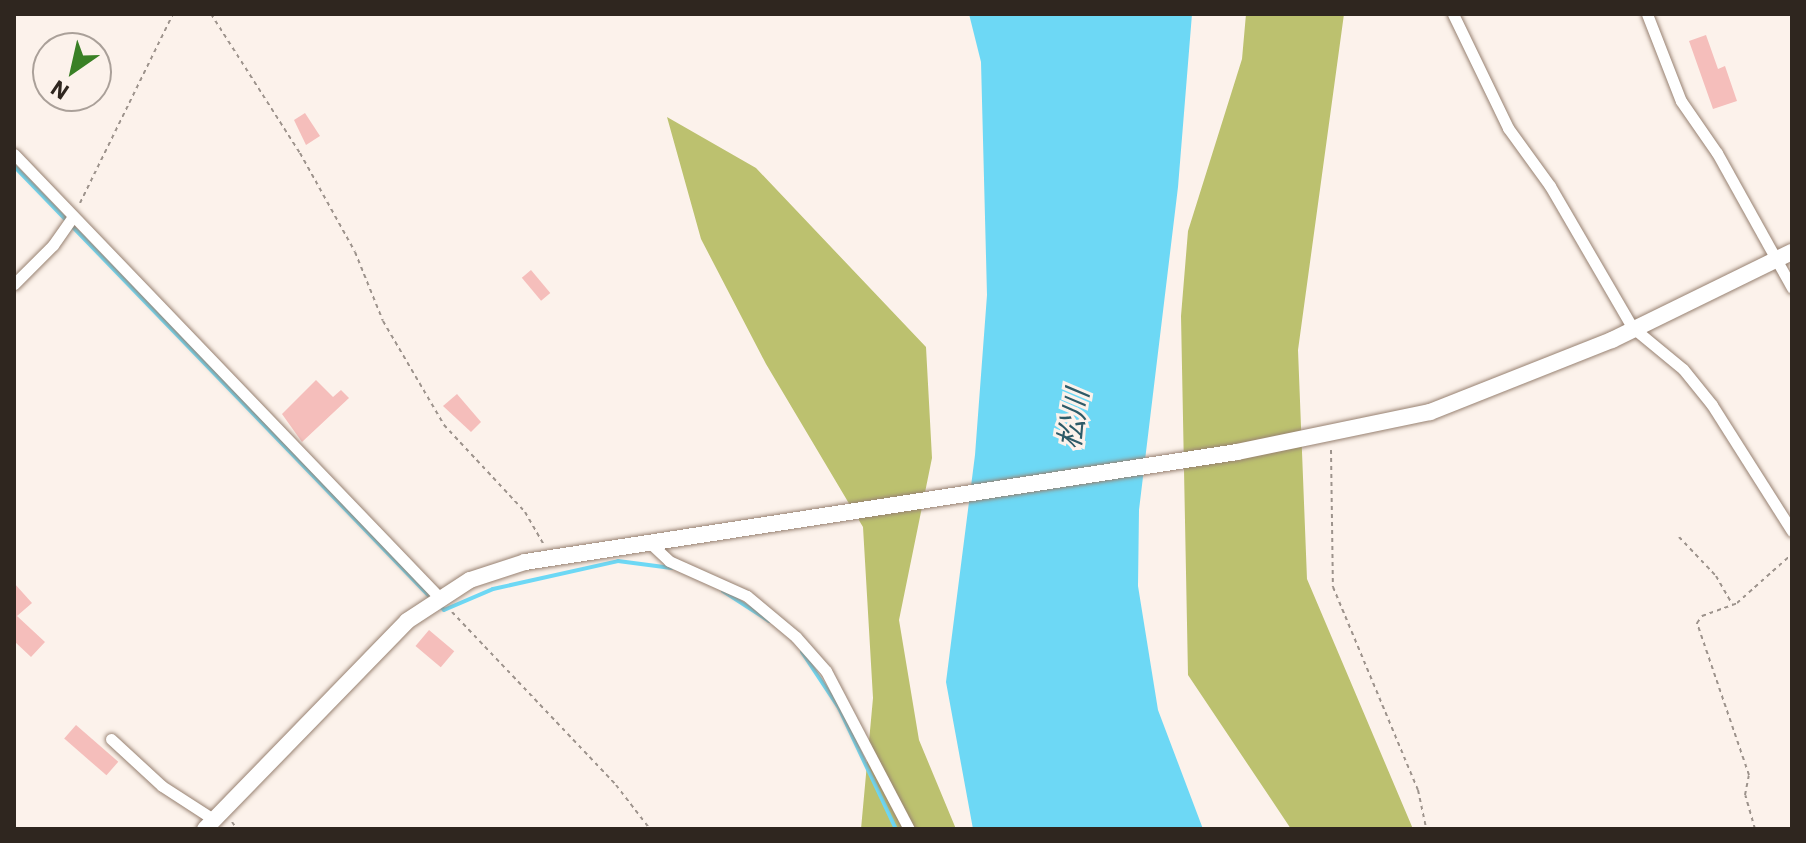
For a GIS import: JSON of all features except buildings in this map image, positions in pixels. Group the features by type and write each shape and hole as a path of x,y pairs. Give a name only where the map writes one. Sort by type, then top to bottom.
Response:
{"street":[{"path":"1453,14 1514,138 1550,186 1635,329 1683,369 1712,405 1792,531"},
{"path":"1647,14 1681,101 1792,288"},
{"path":"14,154 438,596"},
{"path":"14,284 53,245 73,216"},
{"path":"111,739 209,824 407,621 438,596 470,580 549,559 1332,436 1430,412 1635,329 1792,252"},
{"path":"650,543 669,561 747,596 796,637 826,671 909,829"}],"path":[{"path":"73,216 173,14"},
{"path":"211,14 307,165 355,252 388,329 444,425 525,512 549,559"},
{"path":"1332,436 1333,587 1418,790 1426,829"},
{"path":"1679,537 1716,576 1733,605"},
{"path":"1755,829 1745,795 1749,775 1697,628 1702,616 1733,605 1792,554"},
{"path":"438,596 616,785 650,829"}],"green space":[{"path":"1246,14 1344,14 1298,350 1307,579 1413,829 1291,829 1188,675 1181,316 1188,231 1242,59"},
{"path":"667,117 756,168 926,347 932,458 899,620 919,740 956,829 861,829 873,698 863,527 766,364 701,239"}],"water":[{"name":"松川","path":"969,14 1192,14 1178,187 1139,510 1138,586 1158,710 1203,829 973,829 946,682 975,455 987,295 981,62"}],"waterway":[{"path":"14,166 432,599"},
{"path":"439,605 444,610 493,589 618,561 672,568"},
{"path":"723,591 769,621"},
{"path":"802,652 839,708 896,829"}]}
